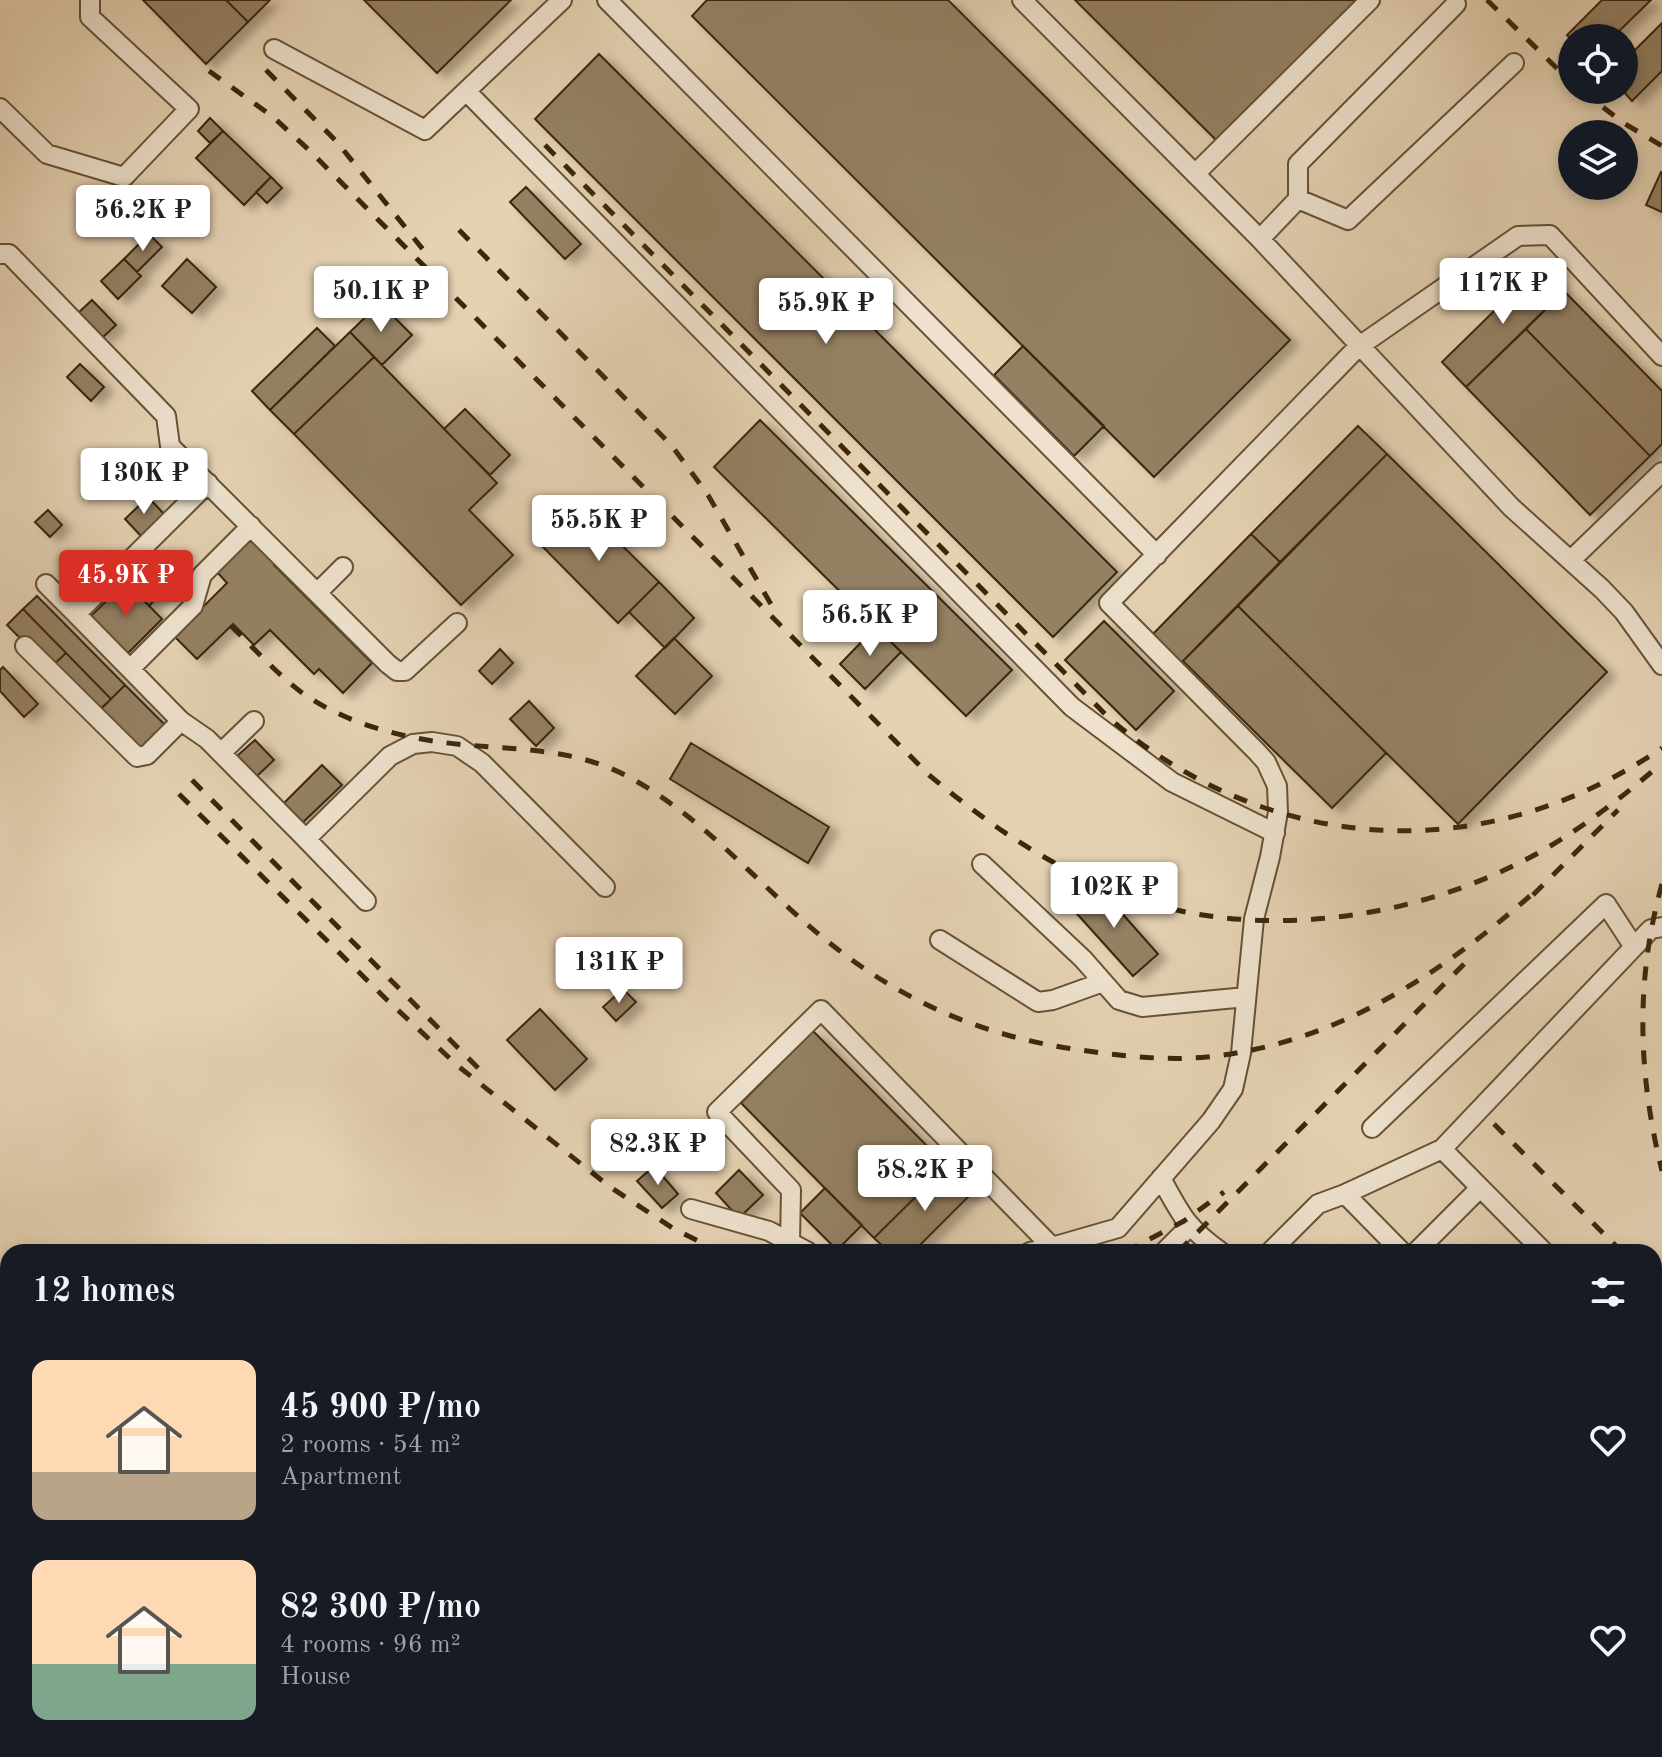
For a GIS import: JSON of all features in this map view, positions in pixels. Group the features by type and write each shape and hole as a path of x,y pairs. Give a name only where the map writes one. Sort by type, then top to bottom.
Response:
{"street":[{"path":"0,108 47,154 124,177 189,109 90,17 90,0"},
{"path":"274,49 425,130 562,0"},
{"path":"607,0 1157,555"},
{"path":"1022,0 1260,239 1501,497 1624,612 1662,665"},
{"path":"1195,174 1370,0"},
{"path":"1260,239 1298,199 1298,164 1456,4"},
{"path":"1298,199 1348,220 1514,63"},
{"path":"467,92 1072,707 1172,782 1275,833"},
{"path":"1062,1244 1118,1228 1211,1121 1233,1089 1241,1053 1254,919 1278,812 1277,786 1266,762 1109,603 1358,347 1518,236 1550,235 1662,356"},
{"path":"0,254 9,254 166,416 170,446 397,671 413,666 457,623"},
{"path":"1571,560 1662,472"},
{"path":"76,614 208,483"},
{"path":"130,669 193,606 202,575 251,526"},
{"path":"317,593 343,567"},
{"path":"46,584 181,721 207,739 366,901"},
{"path":"25,646 137,757 147,755 181,721"},
{"path":"221,753 254,721"},
{"path":"306,839 390,756 413,744 432,742 457,746 482,763 605,887"},
{"path":"982,864 1083,959 1119,1000 1142,1007 1246,997"},
{"path":"1372,1128 1606,904 1634,947"},
{"path":"1278,1244 1318,1204 1442,1149 1651,929 1662,927"},
{"path":"940,940 1038,1002 1053,1000 1103,982"},
{"path":"790,1242 791,1190 717,1112 821,1010 1049,1244"},
{"path":"1442,1149 1536,1244"},
{"path":"1161,1178 1189,1227 1211,1244"},
{"path":"1424,1244 1480,1188"},
{"path":"1345,1194 1394,1244"},
{"path":"691,1209 769,1231 794,1244"},
{"path":"1172,1244 1189,1227"}],"building":[{"path":"143,0 226,0 248,22 206,64"},
{"path":"226,0 270,0 248,22"},
{"path":"364,0 511,0 437,73"},
{"path":"707,0 948,0 1290,340 1154,477 692,16"},
{"path":"1075,0 1358,0 1217,141"},
{"path":"1602,0 1651,0 1626,24 1578,24"},
{"path":"1662,23 1662,71 1638,95 1638,47"},
{"path":"599,54 1117,572 1053,637 535,119"},
{"path":"210,118 223,131 210,143 198,131"},
{"path":"223,131 271,177 244,205 196,158"},
{"path":"1662,173 1662,212 1646,205"},
{"path":"271,177 282,188 267,203 256,192"},
{"path":"526,187 581,244 565,259 510,202"},
{"path":"149,234 162,247 137,272 124,259"},
{"path":"124,259 141,276 118,299 101,281"},
{"path":"187,259 216,287 192,313 162,286"},
{"path":"1540,266 1564,291 1466,387 1442,362"},
{"path":"1564,291 1662,391 1662,444 1650,456 1526,329"},
{"path":"92,300 116,325 101,339 77,314"},
{"path":"380,303 412,335 382,365 350,332"},
{"path":"317,328 335,346 270,410 252,391"},
{"path":"1526,329 1650,456 1590,515 1466,387"},
{"path":"350,332 374,357 294,434 270,410"},
{"path":"1023,346 1104,426 1074,456 994,375"},
{"path":"374,357 497,483 469,510 513,555 461,605 294,434"},
{"path":"80,364 104,387 91,401 67,377"},
{"path":"465,409 510,455 490,475 444,429"},
{"path":"760,420 1012,670 966,716 714,467"},
{"path":"1358,426 1387,454 1280,562 1251,534"},
{"path":"1387,454 1607,672 1458,824 1238,606"},
{"path":"148,497 164,514 141,536 125,519"},
{"path":"580,504 659,582 618,623 540,544"},
{"path":"48,510 62,525 50,537 35,522"},
{"path":"1251,534 1280,562 1179,665 1150,637"},
{"path":"253,536 278,561 274,565 372,663 343,693 319,669 314,674 270,630 254,645 233,624 197,659 174,636 227,583 217,572"},
{"path":"165,553 183,571 149,606 131,587"},
{"path":"126,582 162,619 127,654 90,617"},
{"path":"659,582 694,618 665,648 629,612"},
{"path":"37,596 125,685 111,699 23,609"},
{"path":"1238,606 1386,753 1332,808 1183,661"},
{"path":"23,609 66,653 50,668 7,625"},
{"path":"1104,621 1174,691 1136,730 1065,660"},
{"path":"876,627 901,652 865,689 840,664"},
{"path":"674,638 712,676 675,714 636,676"},
{"path":"500,649 513,663 492,684 479,671"},
{"path":"66,653 111,699 95,714 50,668"},
{"path":"3,667 38,704 24,717 0,691 0,670"},
{"path":"125,685 166,726 141,750 100,710"},
{"path":"529,701 554,728 536,746 510,719"},
{"path":"255,740 274,760 257,776 237,756"},
{"path":"691,743 829,827 808,863 670,779"},
{"path":"322,765 342,785 300,825 281,806"},
{"path":"1095,883 1158,954 1133,976 1070,906"},
{"path":"623,989 636,1002 616,1021 603,1007"},
{"path":"540,1009 587,1059 555,1090 507,1040"},
{"path":"813,1031 947,1166 874,1238 741,1103"},
{"path":"654,1166 678,1194 662,1208 637,1181"},
{"path":"947,1166 973,1192 921,1244 880,1244 874,1238"},
{"path":"739,1170 763,1195 739,1218 716,1193"},
{"path":"825,1188 862,1225 843,1244 831,1244 800,1213"}],"railway":[{"path":"1487,0 1558,69"},
{"path":"266,70 337,142 429,257"},
{"path":"209,71 272,116 310,151 929,775 1001,830 1080,876 1136,899 1186,912 1237,919 1290,920 1342,916 1395,907 1494,875 1540,852 1603,810 1662,763"},
{"path":"1599,104 1662,146"},
{"path":"545,145 1109,718 1172,764 1239,798 1309,820 1380,830 1452,828 1524,813 1594,787 1662,748"},
{"path":"459,230 672,446 708,495 772,606"},
{"path":"231,626 301,692 315,702 364,724 433,741 553,753 600,764 623,774 681,811 809,926 892,986 952,1016 1047,1045 1128,1056 1191,1058 1255,1049 1301,1037 1387,999 1427,975 1466,948 1540,887"},
{"path":"192,780 488,1078"},
{"path":"179,794 458,1066 610,1187 674,1229 705,1244"},
{"path":"1533,895 1618,810"},
{"path":"1662,884 1647,956 1643,1028 1648,1099 1662,1171"},
{"path":"1186,1244 1474,954"},
{"path":"1494,1124 1614,1244"},
{"path":"1140,1244 1184,1221 1224,1192"}]}
